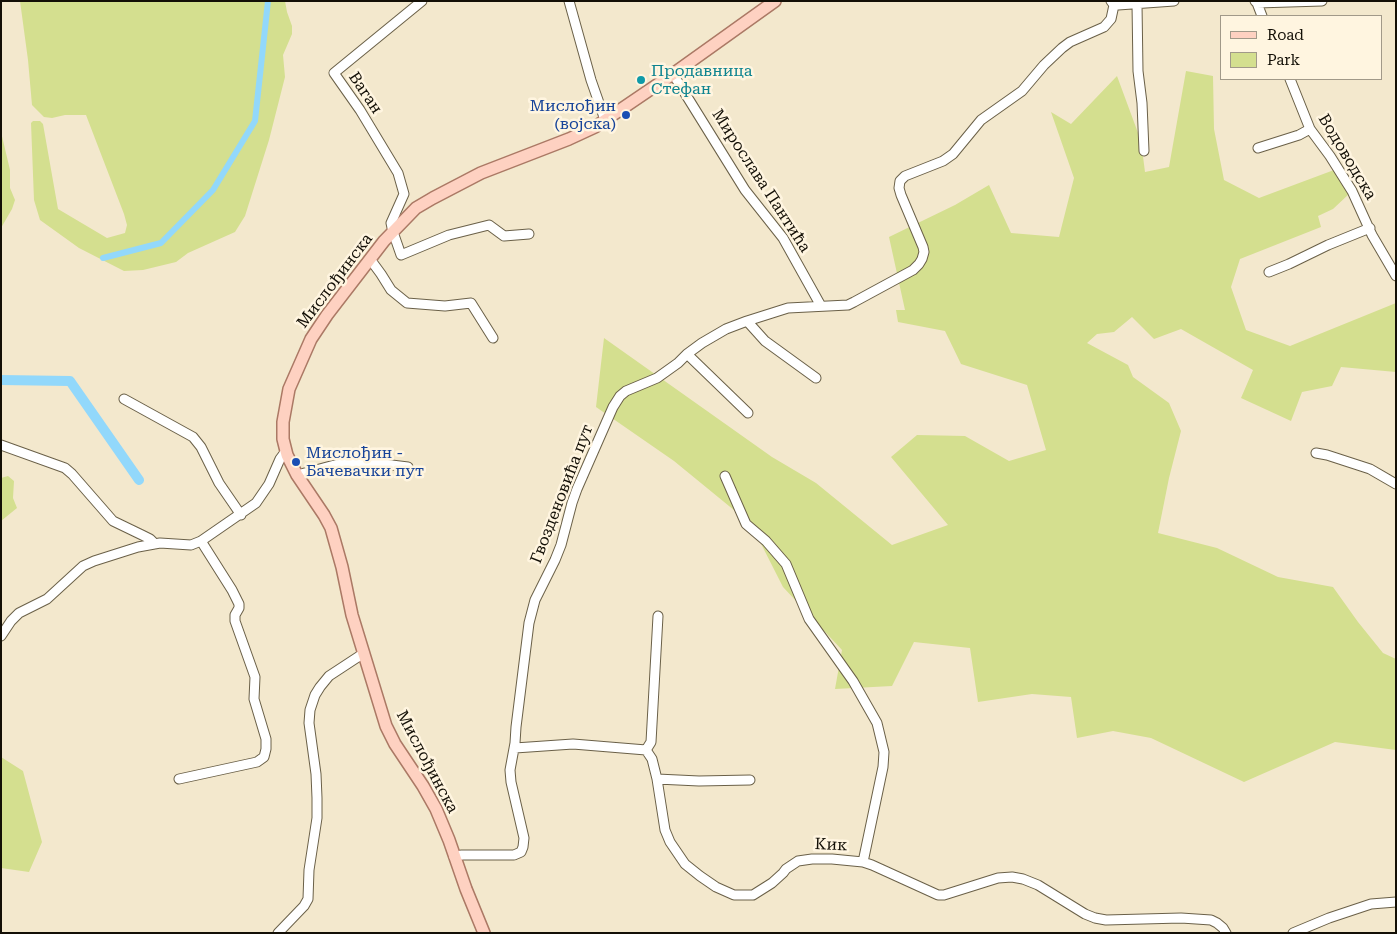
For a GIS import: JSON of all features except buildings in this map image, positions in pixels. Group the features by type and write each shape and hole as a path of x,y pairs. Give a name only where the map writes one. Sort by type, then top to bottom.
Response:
{"main road":[{"name":"Мислођинска","path":"484,933 436,809 389,733 352,615 331,528 297,475 286,451 283,439 283,422 287,397 316,332 327,314 392,232 412,212 465,181 509,161 586,132 673,74 775,1"}],"street":[{"name":"Ваган","path":"392,232 391,223 404,194 398,173 360,110 334,73 422,1"},
{"path":"569,1 591,80 605,120"},
{"path":"1113,3 1137,4 1174,1"},
{"path":"1262,15 1256,2 1322,1"},
{"name":"Гвозденовића пут","path":"454,857 461,855 514,855 522,850 524,838 510,770 515,748 525,645 531,612 561,545 572,503 613,407 620,396 626,391 657,378 702,343 726,329 788,308 841,306 854,302 913,270 919,264 924,252 901,195 900,181 905,176 943,161 953,154 981,120 1022,91 1044,65 1062,48 1070,42 1104,27 1111,19 1113,3"},
{"path":"1137,4 1138,71 1142,103 1144,151"},
{"name":"Мирослава Пантића","path":"673,74 745,190 782,238 821,306"},
{"name":"Водоводска","path":"1290,80 1310,129 1352,191 1372,235 1396,276"},
{"path":"1258,148 1299,136 1310,129"},
{"path":"392,232 401,255 449,235 488,226 504,236 529,234"},
{"path":"1269,272 1370,228"},
{"path":"370,260 391,290 407,303 446,306 471,303 493,338"},
{"path":"747,321 765,341 816,378"},
{"path":"687,354 748,413"},
{"path":"124,399 192,437 201,447 219,483 241,515"},
{"path":"1,445 65,468 113,521 150,539 154,544"},
{"path":"1,636 11,620 19,613 46,599 83,566 121,551 154,544 191,545 201,541 241,515 260,499 272,478 280,458 286,451"},
{"path":"1316,453 1370,469 1396,484"},
{"path":"297,475 342,463 367,462 408,467"},
{"path":"725,476 746,524 766,541 786,564 809,618 854,681 877,723 884,759 863,862"},
{"path":"179,779 257,762 264,757 266,749 263,726 254,699 255,677 235,621 239,604 201,541"},
{"path":"515,748 574,744 646,750 651,742 658,616"},
{"path":"278,933 304,906 308,898 309,870 317,818 316,774 309,723 310,710 320,687 329,676 364,653"},
{"name":"Кик","path":"646,750 652,759 657,779 665,830 676,852 685,864 700,876 716,887 734,895 753,895 772,883 791,865 805,860 820,858 863,862 883,869 938,895 944,895 998,878 1012,878 1038,885 1085,914 1095,918 1106,920 1181,918 1211,920 1223,928 1226,933"},
{"path":"657,779 700,781 750,780"},
{"path":"1293,933 1329,918 1371,904 1396,902"}],"green space":[{"path":"20,1 285,1 292,26 292,34 283,55 285,77 269,140 245,216 235,232 188,253 176,262 143,270 124,271 79,248 40,220 34,200 31,123 33,121 40,121 43,124 58,209 107,238 125,233 127,225 86,115 44,117 32,105"},
{"path":"1186,71 1213,76 1214,129 1224,180 1259,198 1334,170 1349,194 1333,209 1318,216 1321,227 1240,259 1231,287 1246,330 1290,346 1396,303 1396,372 1341,367 1332,386 1302,392 1291,421 1241,398 1253,370 1181,329 1154,339 1132,317 1114,332 1097,334 1087,343 1128,365 1133,377 1169,403 1181,431 1158,533 1217,548 1278,577 1333,587 1383,653 1396,659 1396,750 1335,742 1244,782 1151,738 1113,731 1077,738 1071,697 1032,694 978,702 970,648 914,642 892,686 835,689 842,650 783,587 751,524 674,461 596,407 604,338 772,457 816,483 892,545 948,525 891,457 917,435 965,436 1009,461 1046,450 1027,385 961,364 945,331 898,322 896,310 905,310 889,237 955,205 989,185 1011,233 1059,237 1074,178 1051,112 1071,124 1117,76 1141,141 1145,172 1169,167"},
{"path":"1,132 10,170 10,188 15,200 1,228"},
{"path":"8,476 14,481 13,498 17,508 1,521 1,478"},
{"path":"1,757 23,771 42,842 29,872 1,868"}],"waterway":[{"path":"103,258 161,243 213,190 255,121 268,1"},
{"path":"1,380 70,381 139,480"}],"place":[{"name":"Продавница Стефан","path":"641,80"},
{"name":"Мислођин (војска)","path":"626,115"},
{"name":"Мислођин - Бачевачки пут","path":"296,462"}]}
